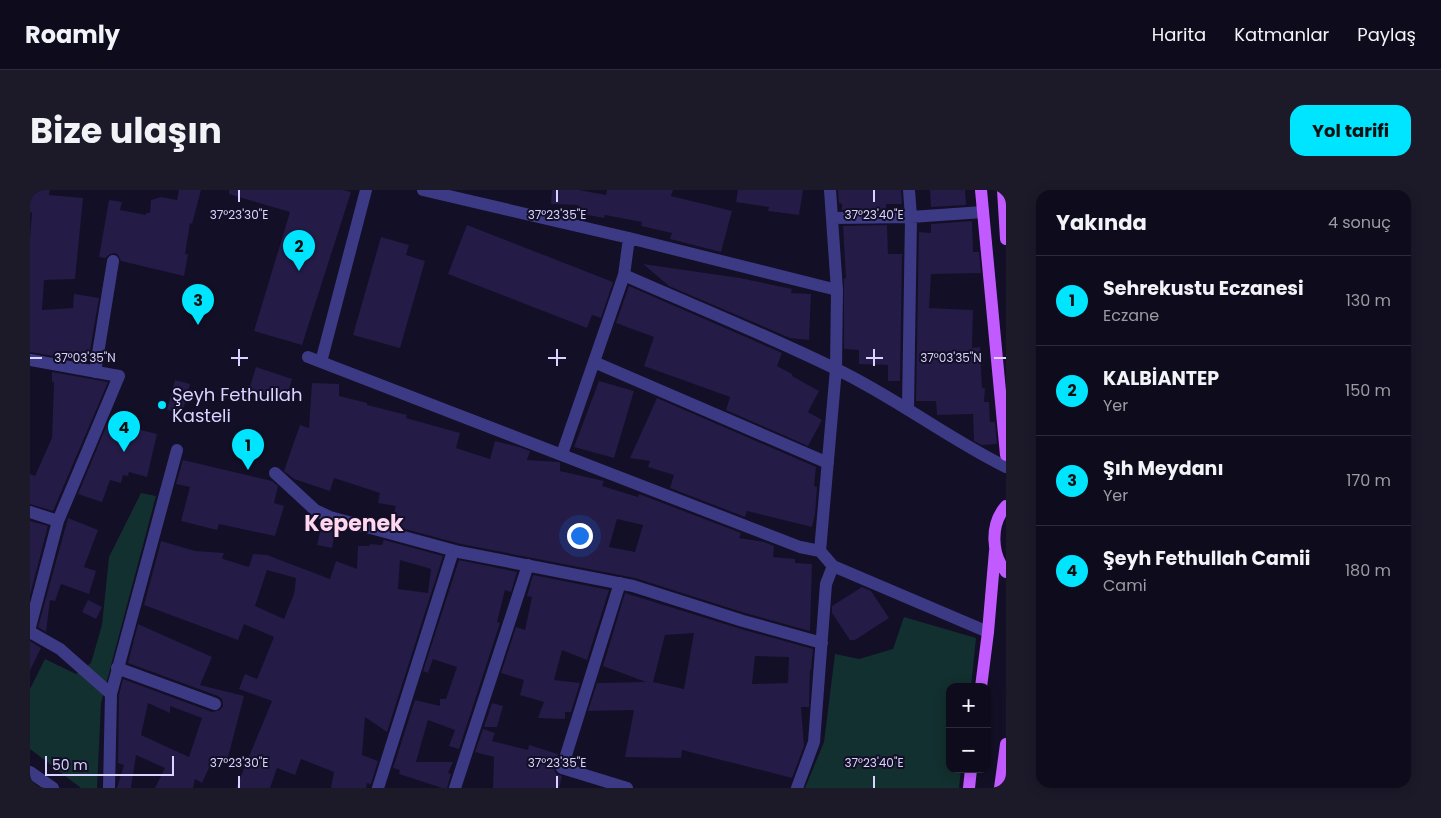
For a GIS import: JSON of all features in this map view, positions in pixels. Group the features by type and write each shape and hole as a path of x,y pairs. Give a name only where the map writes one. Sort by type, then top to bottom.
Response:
{"main road":[{"path":"981,190 1006,455"},
{"path":"1003,190 1006,239"},
{"path":"982,683 995,551 994,530 1001,511 1006,506"},
{"path":"995,551 1001,566 1006,572"},
{"path":"1000,788 1006,744"},
{"path":"969,788 971,773"}],"street":[{"path":"321,362 366,190"},
{"path":"423,190 630,238 838,290"},
{"path":"820,551 836,369 838,290 830,190"},
{"path":"908,190 911,217 908,409"},
{"path":"832,218 911,217 983,212"},
{"path":"562,454 624,275 630,238"},
{"path":"95,372 113,261"},
{"path":"624,275 836,369 1006,467"},
{"path":"308,357 800,547 820,551 833,566 988,632"},
{"path":"30,360 119,376 58,521 30,627"},
{"path":"594,362 828,464"},
{"path":"109,788 111,694 177,450"},
{"path":"275,474 315,510 330,517 454,551 620,583 822,643"},
{"path":"30,512 58,521"},
{"path":"378,788 454,551"},
{"path":"455,788 528,565"},
{"path":"797,788 814,742 826,584 833,566"},
{"path":"620,583 562,768 627,788"},
{"path":"30,632 60,650 111,694"},
{"path":"117,668 215,704"},
{"path":"30,772 53,788"}],"green space":[{"path":"141,493 156,496 101,703 97,788 81,788 30,749 30,689 45,659 76,674 91,663 102,625 109,557"},
{"path":"904,617 976,638 971,683 946,683 946,773 961,773 959,788 805,788 824,742 835,654 859,659 893,649"}],"building":[{"path":"30,190 50,190 49,195 83,198 75,279 44,280 42,310 73,308 74,294 99,298 88,362 30,352 30,238 32,213 30,212"},
{"path":"179,190 201,190 192,224 190,223 184,276 121,261 115,253 105,258 99,257 109,200 122,202 120,210 146,215 146,213 150,213 151,200 161,197 177,200"},
{"path":"229,190 343,190 351,192 302,345 254,331 290,212 229,194"},
{"path":"552,190 579,190 606,195 607,190 673,190 671,196 732,211 721,252 670,239 672,233 641,226 642,222 605,215 604,218 577,213 578,205 551,204"},
{"path":"738,190 803,190 799,215 768,211 769,207 736,202"},
{"path":"838,190 901,190 902,204 886,204 886,209 842,210 842,204 839,203"},
{"path":"930,190 965,190 966,205 931,207"},
{"path":"972,221 973,252 979,252 981,273 931,274 929,308 973,310 972,348 980,347 982,388 985,388 984,402 989,402 990,422 995,422 997,444 982,445 974,441 973,414 937,415 936,401 916,401 919,232 931,233 931,224"},
{"path":"467,225 613,282 601,318 592,315 587,328 448,274"},
{"path":"887,225 888,254 902,254 900,381 888,381 888,365 859,364 859,350 844,349 844,279 846,278 843,226"},
{"path":"381,237 409,245 406,255 425,261 400,348 353,335"},
{"path":"643,264 740,278 792,289 791,293 811,294 809,340 790,338 669,286"},
{"path":"629,286 782,353 777,366 819,391 808,412 822,420 808,446 726,410 730,397 644,366 654,337 616,323"},
{"path":"256,367 292,379 285,402 249,390"},
{"path":"52,372 108,382 53,511 30,504 30,474 35,476 52,438 54,382 52,382"},
{"path":"175,380 190,384 182,414 167,410"},
{"path":"599,381 634,391 614,458 574,447"},
{"path":"312,383 339,384 339,396 407,415 406,418 460,433 456,448 490,459 495,441 519,447 530,451 527,460 559,462 560,471 604,481 602,486 638,497 639,494 741,533 739,538 764,542 774,546 773,557 795,559 795,563 812,564 810,631 745,613 635,578 461,544 390,525 396,506 378,503 380,493 334,478 330,491 294,479 284,471 300,425 309,428","holes":["617,519 643,525 635,552 609,547"]},
{"path":"657,398 816,467 814,486 817,487 812,527 747,511 745,517 670,488 674,475 648,467 650,461 630,458"},
{"path":"108,422 157,434 147,477 129,472 128,476 123,475 121,483 110,480 102,502 78,494"},
{"path":"183,460 272,481 278,486 274,503 284,506 275,536 219,524 217,530 181,521 190,487 176,484"},
{"path":"68,518 98,530 84,567 96,571 89,594 61,584 55,601 50,600 46,632 38,627"},
{"path":"30,521 48,526 30,595"},
{"path":"322,523 336,527 332,548 317,545"},
{"path":"384,540 443,556 387,732 365,717 362,755 378,761 371,784 367,783 366,788 331,788 334,772 301,759 295,775 277,768 270,788 236,788 272,701 239,689 245,674 257,679 274,637 244,624 238,640 144,605 161,541 195,551 224,553 223,559 249,567 253,554 267,555 330,579 336,561 357,569 358,546 382,545","holes":["400,560 431,569 428,593 398,589","267,570 296,578 294,594 284,619 255,606"]},
{"path":"459,560 517,572 511,592 505,590 497,622 500,623 459,749 449,746 455,730 428,720 416,762 453,762 448,773 451,774 447,788 442,788 399,774 400,770 393,768 415,700 440,706 440,699 446,699 457,667 433,659 428,673 423,671"},
{"path":"533,575 609,590 587,660 562,650 554,680 580,683 571,712 565,712 565,719 538,718 544,702 520,695 524,680 501,673 516,627 525,630 532,597 527,596"},
{"path":"862,587 871,591 889,618 855,640 850,640 832,613 832,606"},
{"path":"625,593 813,649 810,670 809,707 801,707 804,746 792,778 682,750 681,758 625,757 634,710 588,711 597,683 646,682 603,666","holes":["694,633 684,689 653,682 665,635","755,656 789,657 788,683 752,684"]},
{"path":"88,600 102,607 96,619 82,612"},
{"path":"138,624 212,657 200,685 244,696 227,761 214,757 202,783 195,779 193,788 155,788 165,768 136,755 131,788 117,788 124,765 118,763 119,695 123,679 212,712 220,710 223,706 222,699 218,696 128,663","holes":["148,703 170,713 170,706 202,718 189,757 141,735"]},
{"path":"30,641 41,648 30,670"},
{"path":"492,703 503,706 497,727 484,727"},
{"path":"483,729 495,733 492,741 528,750 529,745 558,754 554,769 556,774 562,776 559,788 493,788 494,757 475,752"}],"place":[{"name":"KALBİANTEP","path":"299,271"},
{"name":"Şıh Meydanı","path":"198,325"},
{"name":"Şeyh Fethullah Kasteli","path":"162,405"},
{"name":"Şeyh Fethullah Camii","path":"124,452"},
{"name":"Sehrekustu Eczanesi","path":"248,470"}],"district":[{"name":"Kepenek","path":"354,523"}]}
